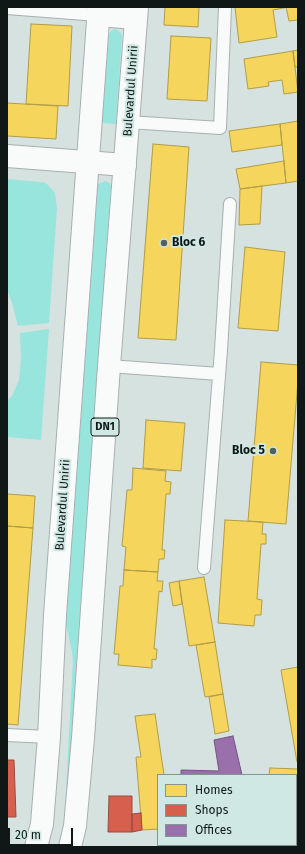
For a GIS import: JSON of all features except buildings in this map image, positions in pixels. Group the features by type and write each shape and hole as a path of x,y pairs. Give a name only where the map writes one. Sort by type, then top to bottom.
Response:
{"main road":[{"name":"Bulevardul Unirii","path":"36,847 42,824 49,736 55,615 99,11 137,12 109,366 83,738 75,826 70,847"},
{"path":"7,156 125,165"}],"lane":[{"path":"128,122 220,128 225,7"},
{"path":"7,8 99,11"},
{"path":"204,568 230,204"},
{"path":"109,366 219,374"},
{"path":"7,735 49,736"}],"shaded area":[{"path":"114,29 118,30 122,36 116,124 102,123 109,35"},
{"path":"7,179 46,183 55,193 57,208 49,323 18,326 7,289"},
{"path":"105,181 110,183 111,186 67,810 65,809 73,660 66,624 98,184"},
{"path":"49,329 41,440 7,437 7,401 12,396 19,380 21,359 20,333"}],"place":[{"name":"Bloc 6","path":"164,243"},
{"name":"Bloc 5","path":"273,451"}]}
